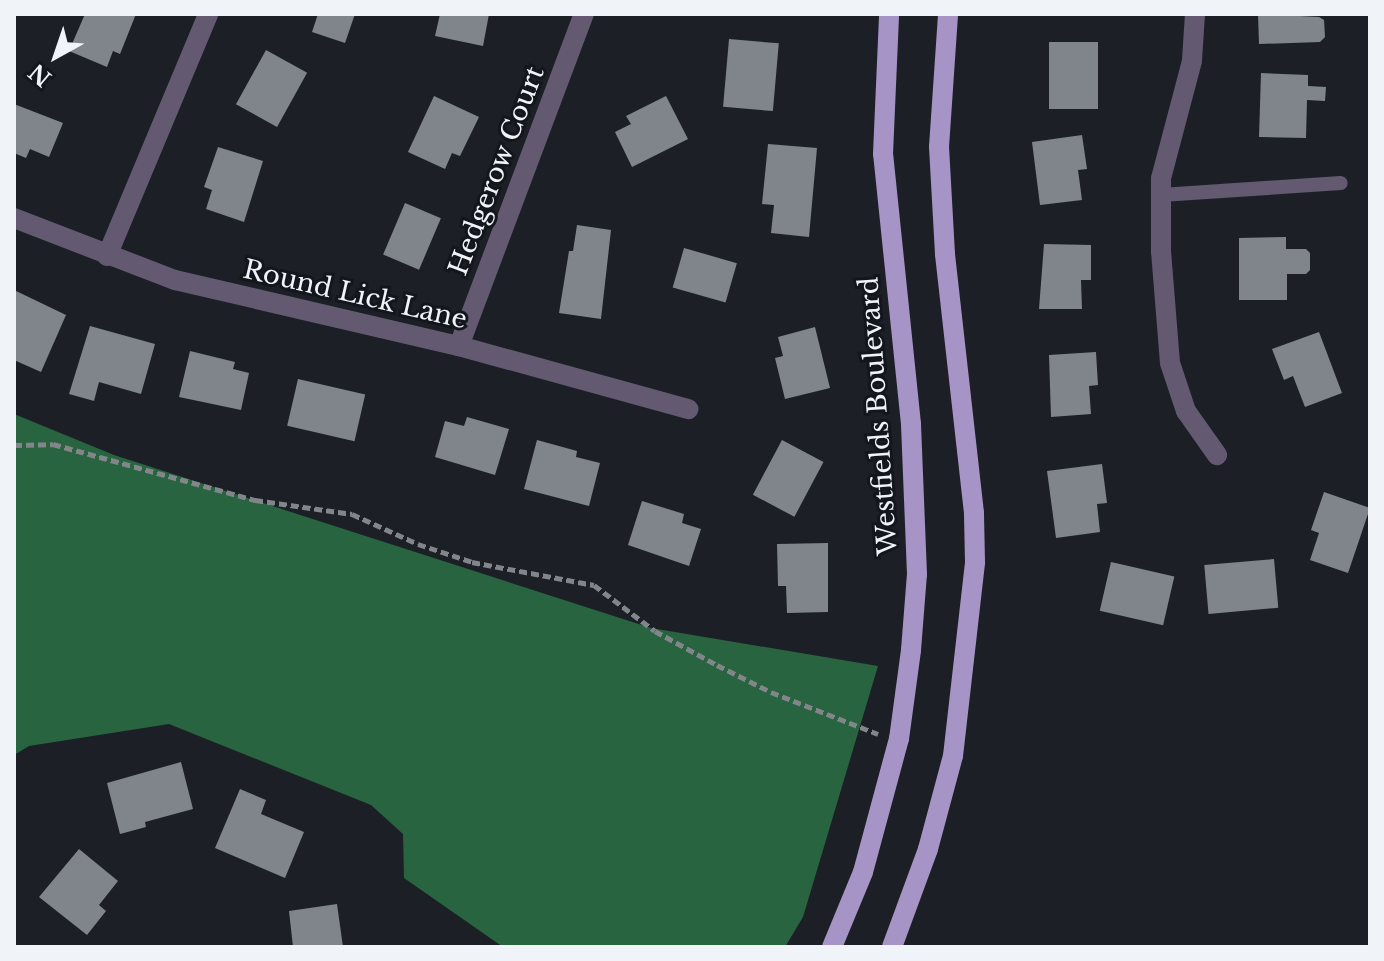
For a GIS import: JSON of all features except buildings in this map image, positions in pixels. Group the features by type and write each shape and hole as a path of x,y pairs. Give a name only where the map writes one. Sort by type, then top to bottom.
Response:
{"main road":[{"name":"Westfields Boulevard","path":"832,947 867,857 899,739 917,574 911,424 883,154 889,14"},
{"path":"892,947 928,849 953,756 975,562 974,513 945,254 939,147 948,14"}],"street":[{"path":"107,256 208,14"},
{"name":"Hedgerow Court","path":"459,346 584,14"},
{"path":"1195,14 1192,61 1172,127 1161,195 1170,363 1186,411 1217,455"},
{"name":"Round Lick Lane","path":"14,218 175,280 459,346 688,409"}],"lane":[{"path":"1161,195 1341,183"}],"path":[{"path":"14,445 53,444 255,500 352,514 418,544 472,562 594,585 655,631 744,679 835,719 899,739"}],"green space":[{"path":"14,414 114,455 651,628 878,666 803,917 785,947 503,947 404,878 403,834 371,805 169,724 29,746 14,755"}]}
